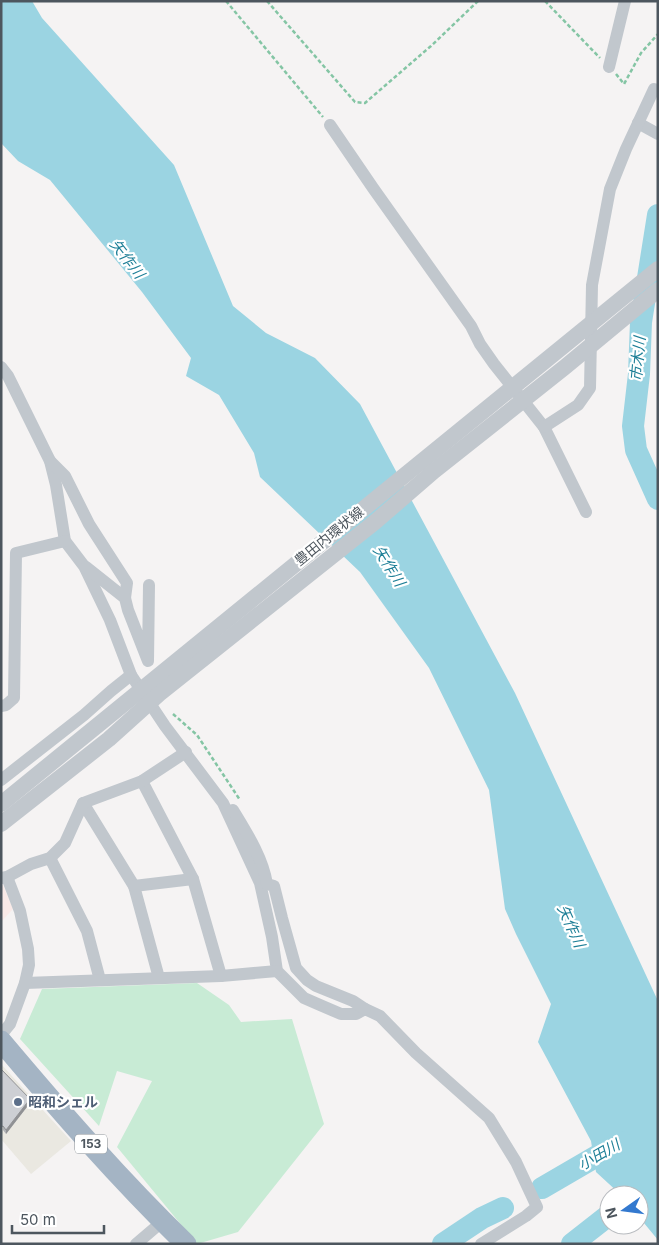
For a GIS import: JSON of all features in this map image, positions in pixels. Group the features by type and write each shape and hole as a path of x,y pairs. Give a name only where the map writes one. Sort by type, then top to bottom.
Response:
{"highway":[{"name":"153","path":"1,1041 119,1175 186,1244"}],"street":[{"path":"609,67 625,1"},
{"path":"544,427 578,405 590,388 592,285 610,189 654,89"},
{"path":"638,123 658,134"},
{"path":"330,125 471,326 480,344 494,364 544,427 586,512"},
{"name":"豊田内環状線","path":"1,804 658,269"},
{"name":"豊田内環状線","path":"1,824 109,739 159,694 375,522 434,471 658,290"},
{"path":"1,367 8,376 50,460 65,541 84,566 110,620 132,675 165,726 223,802 260,883 272,937 277,971 304,998 320,1006 341,1014 356,1014 364,1009"},
{"path":"50,460 65,476 89,524 127,584 125,598 128,610 148,662 149,585"},
{"path":"1,706 6,705 14,698 16,553 65,541"},
{"path":"84,566 125,598"},
{"path":"1,780 132,675"},
{"path":"1,1035 10,1024 25,983 29,965 28,949 20,911 4,878 31,864 50,858 65,843 83,803 142,781 186,752"},
{"path":"142,781 193,878 221,976"},
{"path":"223,802 232,809 246,830 265,871 267,884 274,886 296,968 307,980 316,986 353,1001 364,1009 380,1016 416,1053 488,1118 516,1162 537,1207 481,1244"},
{"path":"83,803 134,886 159,978"},
{"path":"50,858 87,931 100,980"},
{"path":"134,886 193,878"},
{"path":"25,983 221,976 277,971"},
{"path":"136,1244 163,1222"}],"path":[{"path":"226,1 330,125"},
{"path":"267,1 355,102 365,103 431,46 478,1"},
{"path":"546,1 624,84 641,52 658,34"}],"shaded area":[{"path":"1,885 3,885 13,909 1,922"},
{"name":"昭和シェル","path":"1,1064 71,1141 31,1174 1,1139"}],"green space":[{"path":"197,983 229,1005 241,1022 292,1019 324,1124 238,1232 197,1244 117,1147 152,1081 117,1071 99,1126 20,1039 42,989"}],"water":[{"name":"矢作川","path":"1,1 32,1 42,18 174,165 233,306 266,333 315,358 360,404 515,693 658,1001 658,1240 649,1229 649,1185 610,1185 596,1172 591,1141 538,1042 551,1004 505,909 489,790 429,668 360,572 260,477 254,453 219,395 186,376 191,358 142,292 50,180 18,161 1,143"}],"building":[{"path":"1,1069 30,1099 6,1130 3,1126 1,1127"}],"waterway":[{"name":"市木川","path":"658,215 641,322 639,374 633,426 636,450 658,499"},
{"name":"小田川","path":"542,1188 621,1142"},
{"name":"小田川","path":"443,1244 482,1218 503,1208"},
{"path":"572,1244 599,1223"}],"place":[{"name":"昭和シェル","path":"18,1102"}]}
